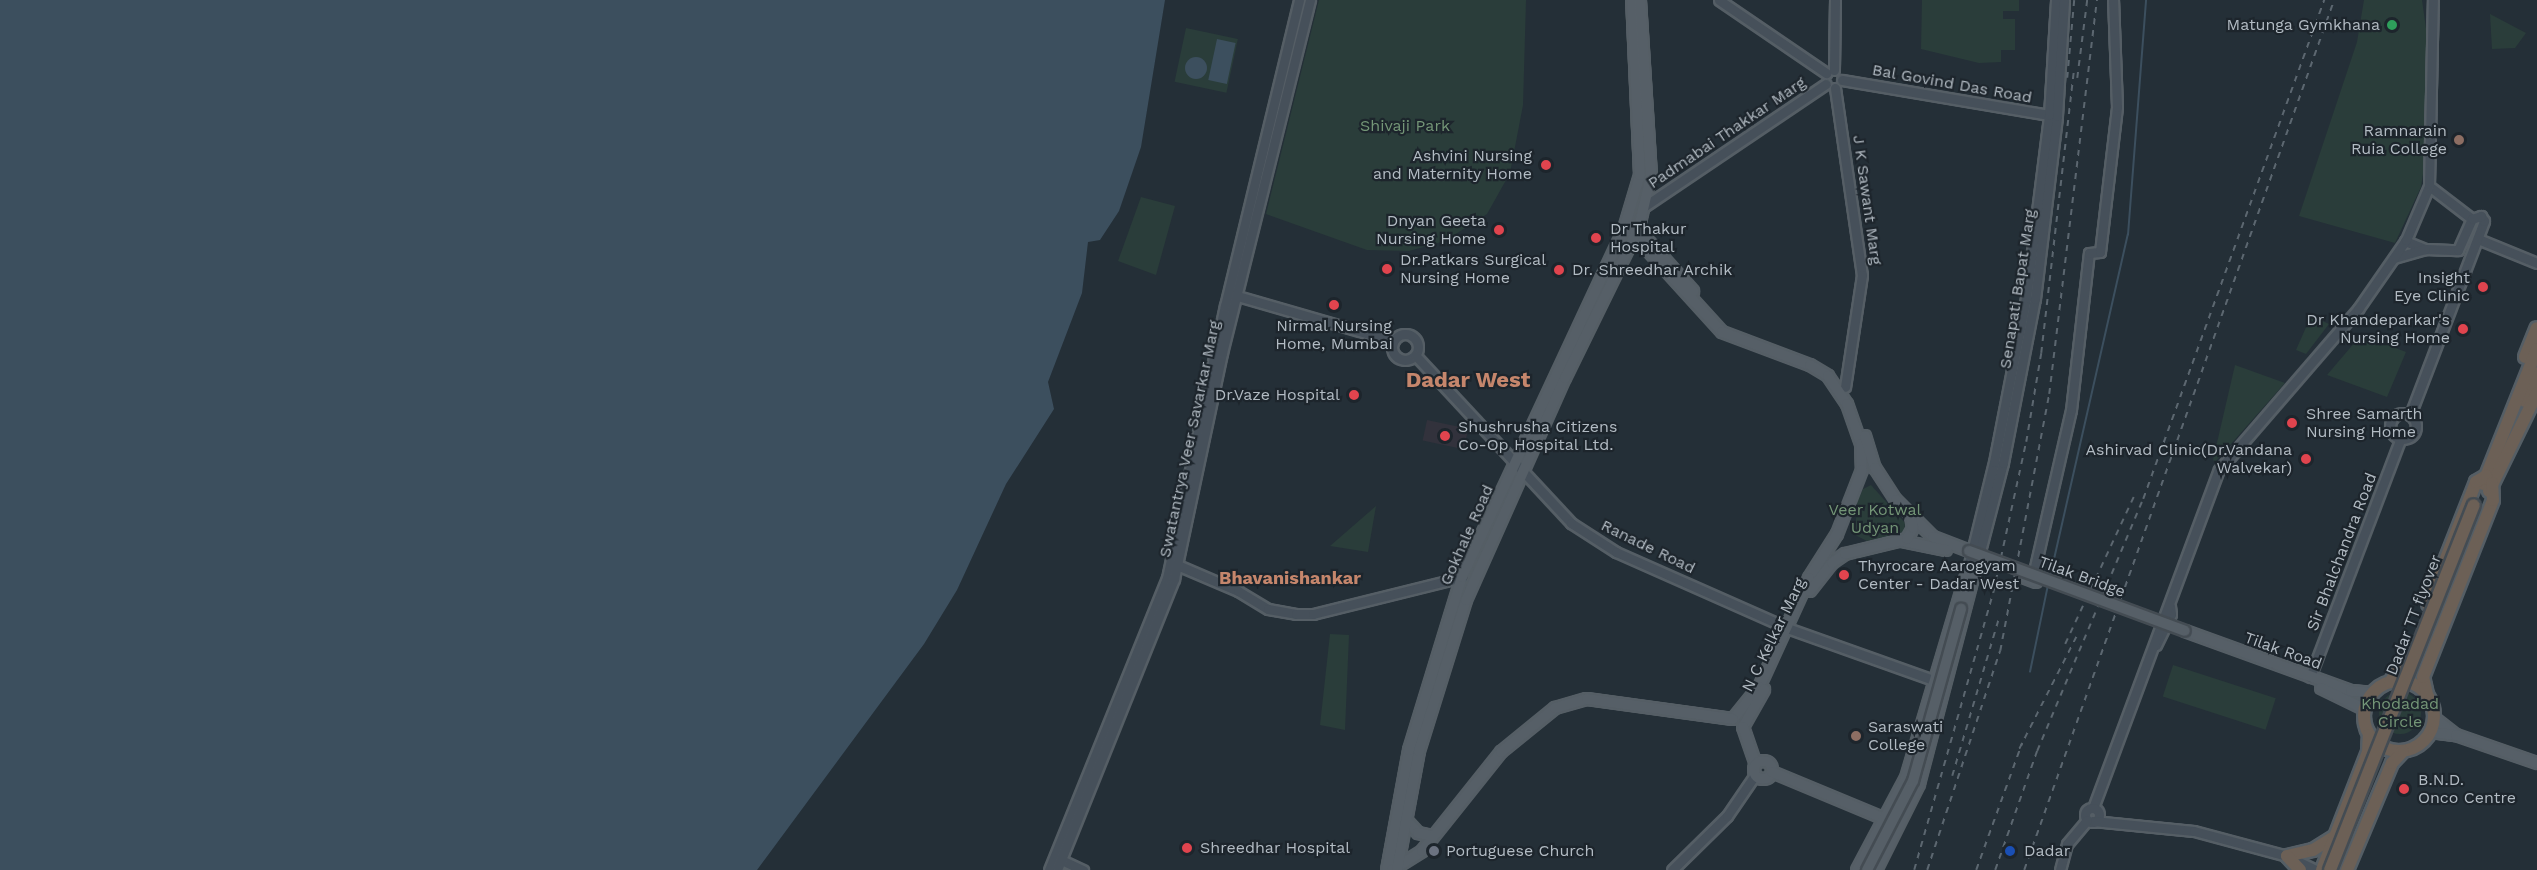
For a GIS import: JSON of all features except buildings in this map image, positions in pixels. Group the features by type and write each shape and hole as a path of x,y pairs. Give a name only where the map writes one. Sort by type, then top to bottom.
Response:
{"highway":[{"path":"2503,447 2500,417 2537,328"},
{"path":"2478,506 2503,447 2537,349"},
{"path":"2512,421 2537,373"},
{"path":"2503,447 2537,393"},
{"path":"2322,870 2368,752 2369,735 2364,709 2372,693 2390,682 2405,667 2473,488 2489,480"},
{"path":"2346,870 2392,763 2403,751 2423,741 2430,732 2434,718 2423,677 2493,500 2489,480"},
{"name":"Dadar TT flyover","path":"2330,870 2478,506"},
{"name":"Dadar TT flyover","path":"2338,870 2478,506"},
{"path":"2390,682 2410,682 2427,694"},
{"path":"2369,735 2384,748 2403,751"},
{"path":"2349,800 2374,807"},
{"path":"2300,870 2287,856 2313,850 2335,835"}],"main road":[{"name":"Gokhale Road","path":"1393,867 1406,820 1419,751 1466,600 1519,467 1625,225 1640,175 1632,0"},
{"name":"Gokhale Road","path":"1393,867 1408,750 1462,578 1638,231 1651,175 1640,0"},
{"name":"N C Kelkar Marg","path":"1625,225 1638,231 1726,327 1812,358 1845,387 1884,482 1911,517"},
{"name":"N C Kelkar Marg","path":"1638,231 1722,332 1810,364 1828,376 1847,404 1861,444 1862,470 1837,534 1787,628 1759,687 1742,711 1733,719"},
{"path":"1856,487 1869,478 1884,482"},
{"path":"1902,541 1911,534 1911,517"},
{"path":"1911,517 1933,537 1968,554"},
{"path":"1837,534 1841,545 1858,549"},
{"name":"N C Kelkar Marg","path":"1747,724 1787,628 1815,581 1832,562 1858,549 1902,541"},
{"path":"1902,541 1968,554"},
{"name":"Tilak Bridge","path":"1968,554 2184,634"},
{"path":"1867,870 1912,781 1969,577"},
{"path":"1857,870 1906,778 1933,680 1969,577"},
{"path":"1876,870 1919,784 1969,577"},
{"name":"Tilak Road","path":"2184,634 2350,691 2372,693"},
{"name":"Tilak Road","path":"2184,634 2348,698 2364,709"},
{"path":"1393,867 1430,839 1515,738 1555,708 1587,699 1733,719 1747,724 1758,770 1772,772 1886,818 1899,828"},
{"path":"2434,718 2456,735"},
{"path":"2430,732 2456,735 2537,763"},
{"path":"1406,820 1418,833 1430,839"}],"street":[{"name":"Swatantrya Veer Savarkar Marg","path":"1174,563 1299,0"},
{"name":"Swatantrya Veer Savarkar Marg","path":"1049,870 1058,858 1174,563 1187,521 1195,494 1198,466 1233,295 1310,0"},
{"path":"1719,0 1830,72"},
{"path":"1834,84 1830,72 1835,0"},
{"name":"Senapati Bapat Marg","path":"2053,116 2056,0"},
{"name":"Senapati Bapat Marg","path":"1969,577 2003,463 2035,299 2064,0"},
{"path":"2033,578 2071,410 2089,253 2100,252 2117,107 2113,0"},
{"path":"2060,870 2067,844 2090,820 2098,815 2093,808 2156,645 2154,636 2170,606 2219,470 2358,309 2405,241 2423,200 2429,186 2433,0"},
{"name":"J K Sawant Marg","path":"1830,72 1834,84 1862,275 1845,387"},
{"name":"Padmabai Thakkar Marg","path":"1645,206 1834,84"},
{"name":"Bal Govind Das Road","path":"1834,84 2053,116"},
{"path":"2429,186 2472,219"},
{"path":"2423,200 2448,201"},
{"path":"2410,415 2397,415 2391,422 2393,434 2401,438 2410,437 2416,429 2410,415 2478,239 2484,221 2477,215 2472,219 2458,250 2461,257 2471,254"},
{"path":"2478,239 2537,263"},
{"path":"2405,241 2426,249"},
{"path":"2394,258 2426,249 2458,250"},
{"path":"1233,295 1392,343 1412,336 1420,346 1416,356 1400,359 1392,343"},
{"name":"Ranade Road","path":"1416,356 1571,523 1616,552 1787,628 1933,680"},
{"name":"Sir Bhalchandra Road","path":"2310,677 2401,438"},
{"path":"1174,563 1238,591 1268,609 1313,614 1462,578"},
{"path":"1672,870 1738,800 1758,770"},
{"path":"2090,820 2194,831 2287,856 2316,870"},
{"name":"Swatantrya Veer Savarkar Marg","path":"1057,870 1058,858"},
{"path":"1058,858 1083,870"}],"shaded area":[{"name":"Shushrusha Citizens Co-Op Hospital Ltd.","path":"1427,420 1468,429 1464,449 1423,441"}],"green space":[{"name":"Shivaji Park","path":"1319,0 1526,0 1523,105 1510,173 1487,214 1445,241 1409,251 1367,250 1266,214"},
{"path":"1922,0 2019,0 2019,11 2003,11 2003,19 2015,19 2015,50 2001,50 2001,62 1979,63 1921,49"},
{"path":"2364,0 2422,0 2430,57 2431,121 2421,187 2395,243 2299,216 2357,42"},
{"path":"2490,14 2526,33 2515,48 2492,49"},
{"path":"1186,28 1238,39 1226,93 1175,82"},
{"path":"1141,197 1175,206 1156,275 1118,261"},
{"path":"2311,316 2329,324 2306,354 2296,350"},
{"path":"2361,335 2406,352 2387,397 2327,375"},
{"path":"2235,365 2285,383 2215,462 2213,460"},
{"name":"Veer Kotwal Udyan","path":"1871,485 1905,523 1904,532 1867,541 1855,535 1857,502 1863,489"},
{"path":"1376,506 1368,552 1330,546"},
{"path":"1330,634 1349,635 1345,730 1320,725"},
{"path":"2173,665 2276,698 2266,730 2163,696"},
{"name":"Khodadad Circle","path":"2400,692 2408,693 2415,698 2420,705 2420,721 2415,728 2408,733 2400,734 2392,733 2385,728 2380,721 2379,713 2380,705 2385,698 2392,693"}],"water":[{"path":"0,0 1165,0 1141,147 1119,211 1100,240 1088,242 1082,293 1048,382 1054,409 1006,484 957,590 924,644 757,870 0,870"},
{"path":"1217,39 1236,43 1227,84 1208,80"},
{"path":"1196,57 1204,60 1207,68 1204,76 1196,79 1188,76 1185,68 1188,60"}],"waterway":[{"path":"2050,577 2128,235 2146,0"},
{"path":"2030,672 2048,585"}],"railway":[{"path":"2067,78 2074,0"},
{"path":"2077,78 2087,0"},
{"path":"1927,870 2000,651 2049,394 2097,0"},
{"path":"1995,870 2037,751 2143,499 2324,0"},
{"path":"2024,870 2334,0"},
{"path":"1914,870 1993,593 2026,442 2041,353 2074,69"},
{"path":"2065,644 2135,494"},
{"path":"1952,776 1998,621"},
{"path":"2019,749 2076,637"},
{"path":"1976,870 2022,743"}],"place":[{"name":"Matunga Gymkhana","path":"2392,25"},
{"name":"Ramnarain Ruia College","path":"2459,140"},
{"name":"Ashvini Nursing and Maternity Home","path":"1546,165"},
{"name":"Dnyan Geeta Nursing Home","path":"1499,230"},
{"name":"Dr Thakur Hospital","path":"1596,238"},
{"name":"Dr.Patkars Surgical Nursing Home","path":"1387,269"},
{"name":"Dr. Shreedhar Archik","path":"1559,270"},
{"name":"Insight Eye Clinic","path":"2483,287"},
{"name":"Nirmal Nursing Home, Mumbai","path":"1334,305"},
{"name":"Dr Khandeparkar's Nursing Home","path":"2463,329"},
{"name":"Dr.Vaze Hospital","path":"1354,395"},
{"name":"Shree Samarth Nursing Home","path":"2292,423"},
{"name":"Shushrusha Citizens Co-Op Hospital Ltd.","path":"1445,436"},
{"name":"Ashirvad Clinic(Dr.Vandana Walvekar)","path":"2306,459"},
{"name":"Thyrocare Aarogyam Center - Dadar West","path":"1844,575"},
{"name":"Saraswati College","path":"1856,736"},
{"name":"B.N.D. Onco Centre","path":"2404,789"},
{"name":"Shreedhar Hospital","path":"1187,848"},
{"name":"Portuguese Church","path":"1434,851"},
{"name":"Dadar","path":"2010,851"}],"district":[{"name":"Dadar West","path":"1468,380"},
{"name":"Bhavanishankar","path":"1290,578"}]}
